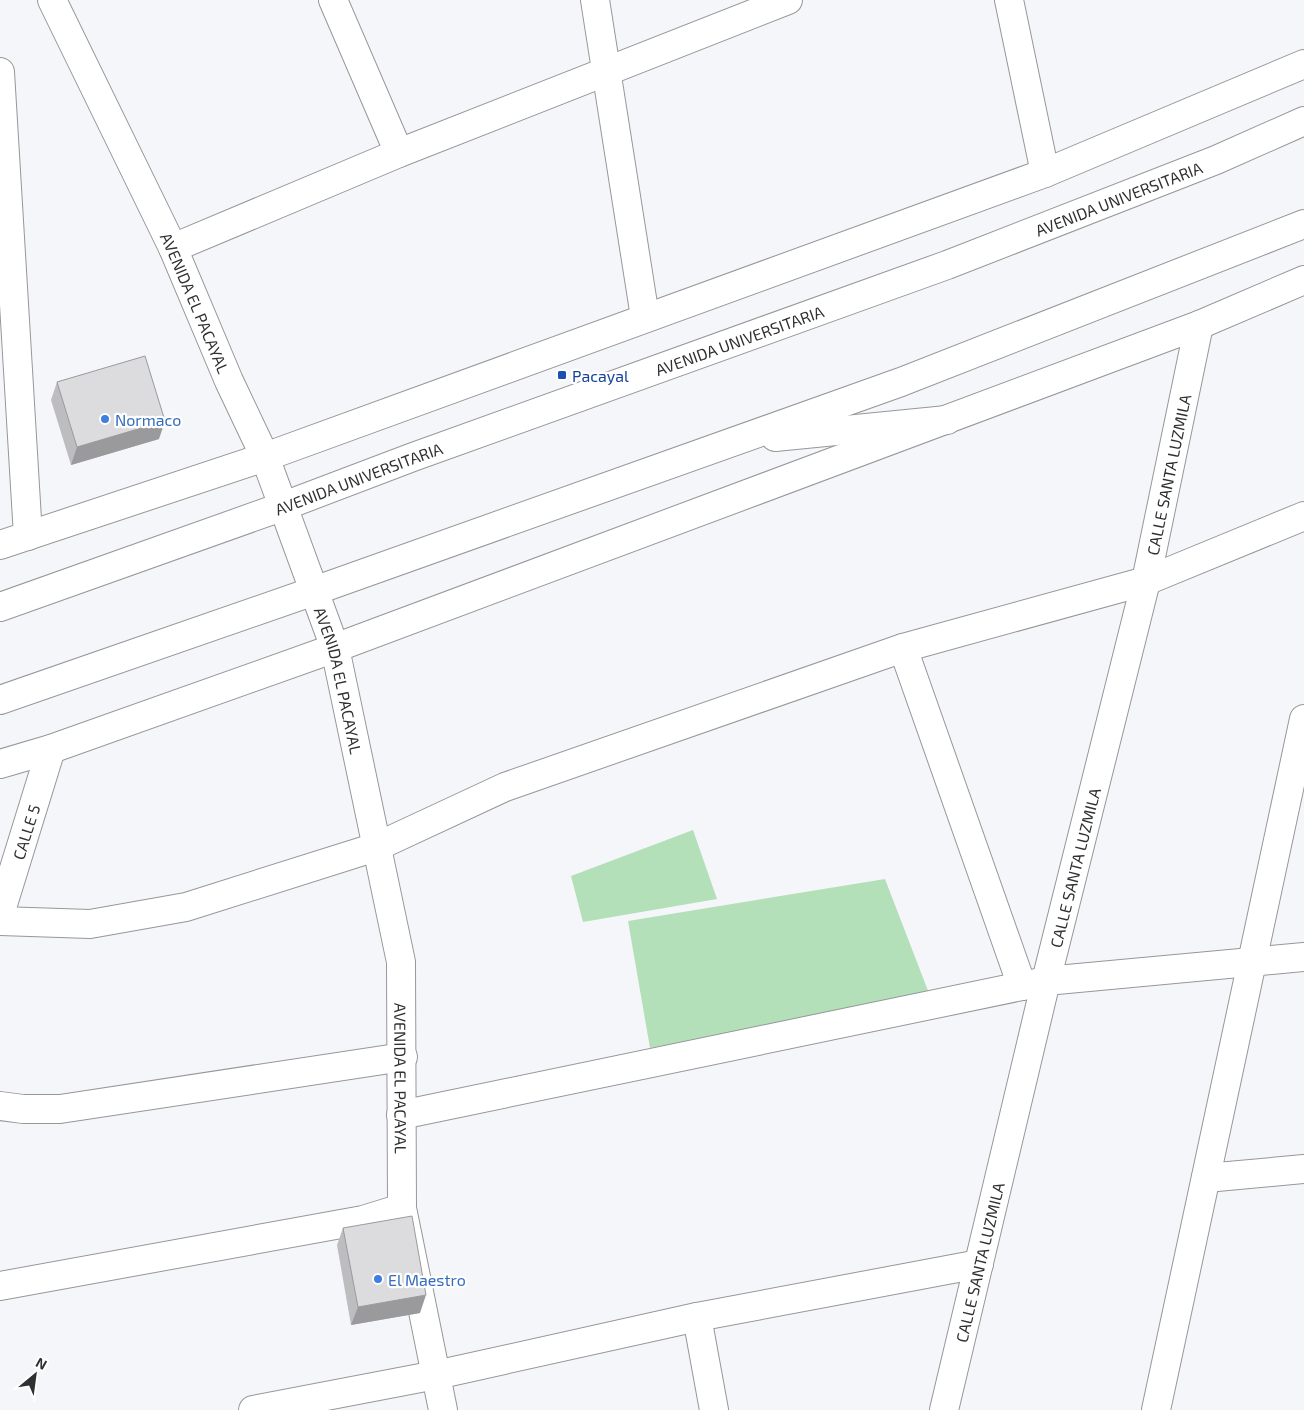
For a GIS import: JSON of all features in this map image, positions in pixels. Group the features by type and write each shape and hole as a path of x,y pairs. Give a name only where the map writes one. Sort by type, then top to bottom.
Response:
{"street":[{"name":"AVENIDA EL PACAYAL","path":"52,0 173,248 284,506 297,547 335,648 401,962 403,1057 401,1116 402,1208 443,1410"},
{"path":"333,0 399,153"},
{"path":"595,0 645,318"},
{"path":"173,248 399,153 788,0"},
{"path":"1009,0 1045,173"},
{"path":"0,545 264,457 1045,173 1304,64"},
{"path":"0,72 7,296 28,536"},
{"name":"AVENIDA UNIVERSITARIA","path":"0,607 947,265 1216,160 1304,121"},
{"path":"0,700 314,591 901,382 1304,224"},
{"path":"0,764 51,749 335,648 1199,325 1304,280"},
{"name":"CALLE SANTA LUZMILA","path":"944,1410 979,1264 1034,984 1146,581 1199,325"},
{"path":"734,441 947,420"},
{"path":"0,921 90,924 186,907 376,847 506,787 903,648 1146,581 1304,516"},
{"path":"1250,539 1304,536"},
{"path":"903,648 1034,984"},
{"path":"1156,1410 1300,753 1304,719"},
{"name":"CALLE 5","path":"0,914 51,749"},
{"path":"401,1116 1034,984 1304,957"},
{"path":"0,1106 23,1109 60,1109 403,1057"},
{"path":"1206,1178 1304,1169"},
{"path":"0,1286 364,1220 402,1208"},
{"path":"253,1410 436,1375 698,1317 979,1264"},
{"path":"698,1317 714,1410"}],"green space":[{"path":"693,830 717,899 583,922 571,876"},
{"path":"885,879 930,996 650,1048 628,921"}],"building":[{"name":"Normaco","path":"145,356 165,421 77,447 57,382"},
{"name":"El Maestro","path":"412,1216 426,1295 358,1307 343,1228"}],"place":[{"name":"Pacayal","path":"562,375"},
{"name":"Normaco","path":"105,419"},
{"name":"El Maestro","path":"378,1279"}]}
